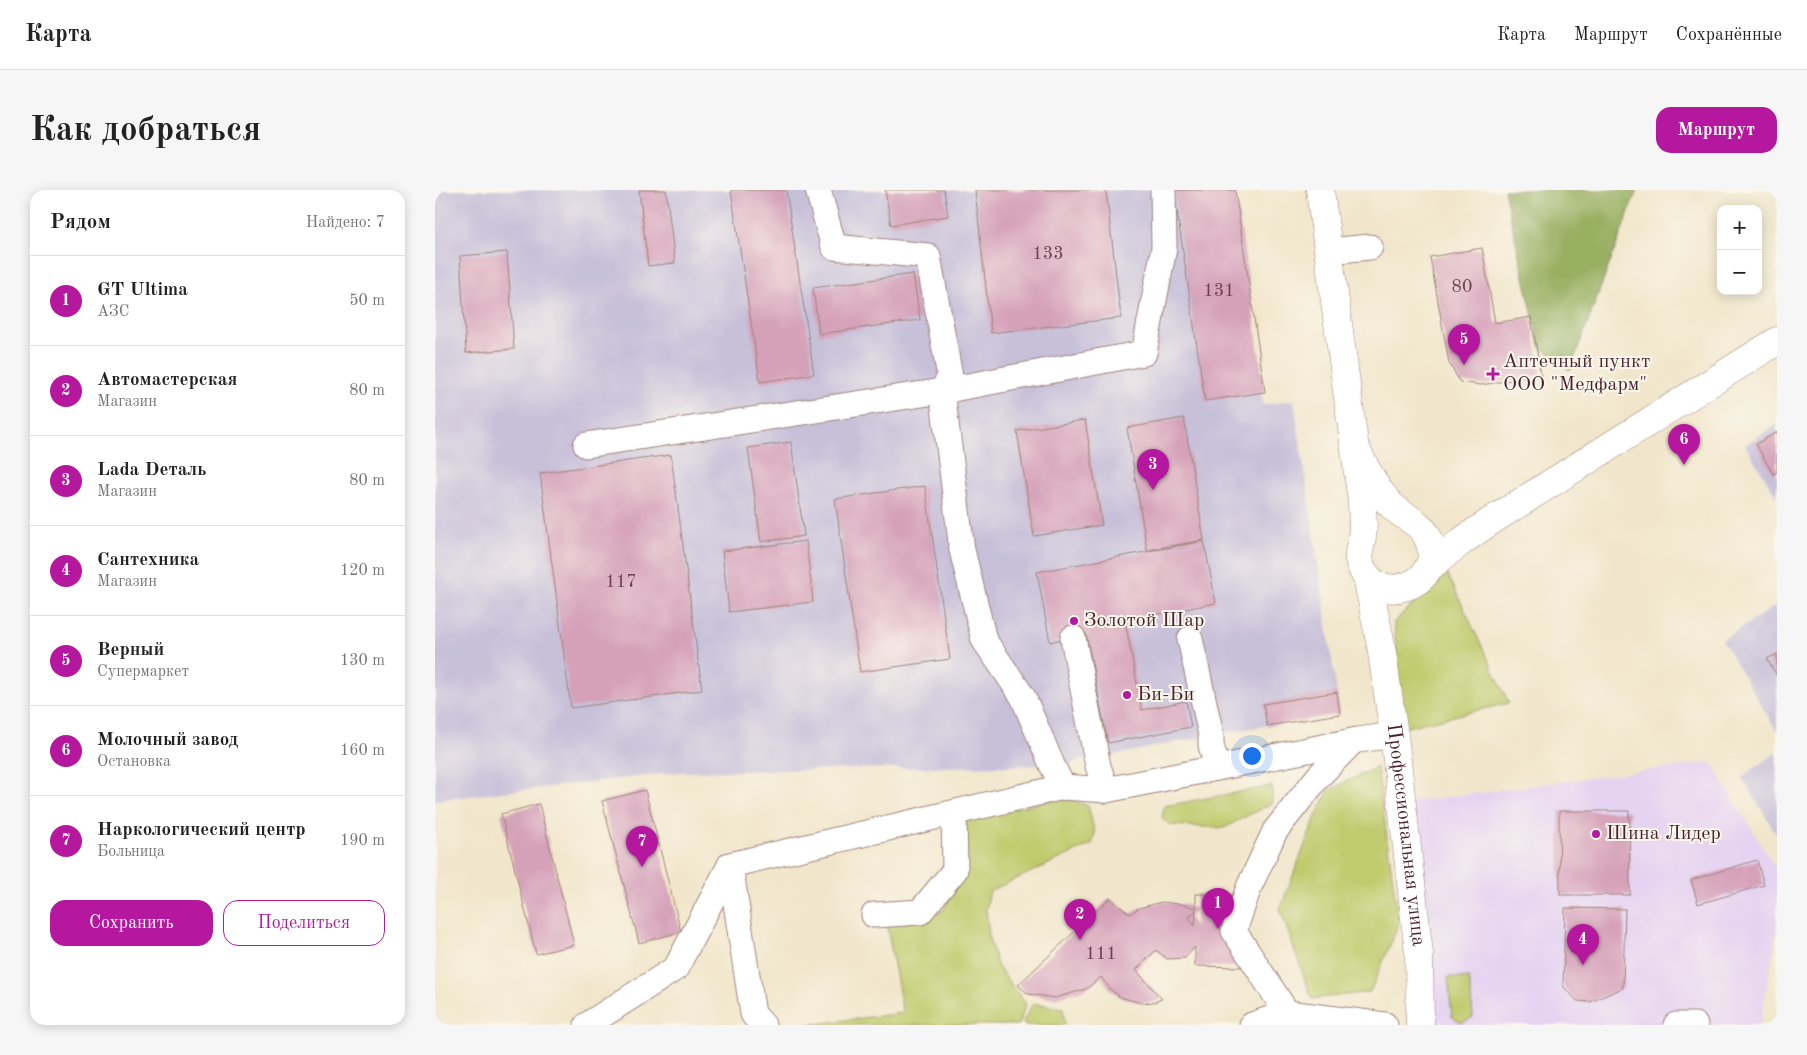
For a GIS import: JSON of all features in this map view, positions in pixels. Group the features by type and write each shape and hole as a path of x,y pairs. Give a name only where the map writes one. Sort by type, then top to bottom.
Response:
{"main road":[{"name":"Профессиональная улица","path":"1320,190 1362,502 1362,537 1359,547 1359,558 1367,576 1381,646 1394,735 1419,954 1420,1025"},
{"path":"1428,568 1491,521 1777,341"},
{"name":"Профессиональная улица","path":"1355,446 1369,475 1381,493 1429,538 1431,548 1428,568 1422,577 1405,588 1390,606 1383,624 1381,646"},
{"path":"1362,537 1376,522 1396,516 1444,535 1465,531 1491,521"},
{"path":"1367,576 1385,588 1405,588"}],"lane":[{"path":"818,190 834,247 928,256 950,377 942,391 962,550 984,640 1023,698 1063,787"},
{"path":"586,445 942,391 1144,353 1165,248 1163,190"},
{"path":"1329,251 1370,247"},
{"path":"1073,638 1098,766 1106,790"},
{"path":"1190,639 1217,768"},
{"path":"587,1025 676,968 730,866 1063,787 1106,790 1353,741 1394,735"},
{"path":"1285,1019 1234,931 1249,887 1275,831 1318,778 1353,741"},
{"path":"874,914 920,912 955,870 954,813"},
{"path":"730,866 753,1014 763,1025"},
{"path":"1252,1025 1285,1019 1385,1025"},
{"path":"1676,1025 1695,1025"}],"shaded area":[{"path":"435,190 1232,190 1263,405 1294,400 1340,714 1227,732 1090,760 1079,760 1070,764 679,772 435,800"},
{"path":"1777,424 1777,497 1745,445"},
{"path":"1777,605 1777,731 1722,640"},
{"path":"1777,752 1777,835 1742,777"},
{"path":"1711,762 1777,870 1777,930 1760,1025 1432,1025 1409,802"}],"green space":[{"path":"1504,190 1637,190 1570,370 1540,347"},
{"path":"1447,573 1509,703 1403,728 1394,622"},
{"path":"1377,767 1399,924 1370,992 1312,999 1280,909 1317,814 1329,790"},
{"path":"1272,786 1272,803 1224,828 1169,825 1162,818 1164,806"},
{"path":"1065,797 1088,806 1095,833 1092,844 990,891 986,909 990,942 998,967 1026,1004 1018,1025 805,1025 903,1013 887,927 943,911 959,878 966,820"},
{"path":"1448,977 1469,978 1473,1017 1462,1023 1452,1017"},
{"path":"1033,1003 1063,1008 1065,1025 1025,1025 1023,1022"}],"building":[{"path":"639,190 666,190 675,263 648,266"},
{"path":"731,190 786,190 814,374 760,382"},
{"path":"885,190 944,190 948,216 891,225"},
{"path":"975,190 1106,190 1121,318 991,333"},
{"path":"1174,190 1235,190 1265,392 1205,401"},
{"path":"1482,248 1495,323 1531,317 1541,375 1481,385 1460,382 1449,363 1430,257"},
{"path":"507,252 514,349 466,353 460,256"},
{"path":"913,274 920,320 819,334 813,288"},
{"path":"1184,418 1204,540 1147,550 1127,428"},
{"path":"1085,420 1102,525 1034,536 1017,431"},
{"path":"1777,432 1777,472 1773,474 1756,444"},
{"path":"791,442 804,536 761,542 748,448"},
{"path":"671,455 702,690 571,708 540,473"},
{"path":"925,486 950,659 860,672 835,499"},
{"path":"806,541 813,602 729,612 722,551"},
{"path":"1204,541 1216,603 1125,621 1142,710 1186,701 1191,727 1108,743 1086,633 1050,642 1037,572"},
{"path":"1777,654 1777,676 1767,659"},
{"path":"1337,692 1340,714 1267,726 1263,704"},
{"path":"645,790 681,932 639,943 602,801"},
{"path":"539,804 574,945 536,954 501,814"},
{"path":"1559,811 1629,811 1630,895 1560,895"},
{"path":"1757,860 1764,885 1698,904 1691,880"},
{"path":"1196,894 1245,895 1243,967 1195,966 1195,947 1185,958 1167,959 1156,950 1136,970 1162,999 1154,1002 1141,1003 1120,997 1110,989 1101,977 1086,989 1055,998 1028,994 1018,985 1110,898 1130,914 1139,908 1162,902 1187,905 1196,909","holes":["1196,910 1195,926 1189,917"]},
{"path":"1565,908 1625,909 1623,988 1590,1002 1577,1001 1563,986"}],"place":[{"name":"Верный","path":"1464,365"},
{"name":"Аптечный пункт ООО \"Медфарм\"","path":"1493,374"},
{"name":"Молочный завод","path":"1684,465"},
{"name":"Lada Dеталь","path":"1153,490"},
{"name":"Золотой Шар","path":"1074,621"},
{"name":"Би-Би","path":"1127,695"},
{"name":"Шина Лидер","path":"1596,834"},
{"name":"Наркологический центр","path":"642,867"},
{"name":"GT Ultima","path":"1218,929"},
{"name":"Автомастерская","path":"1080,940"},
{"name":"Сантехника","path":"1583,965"}]}
